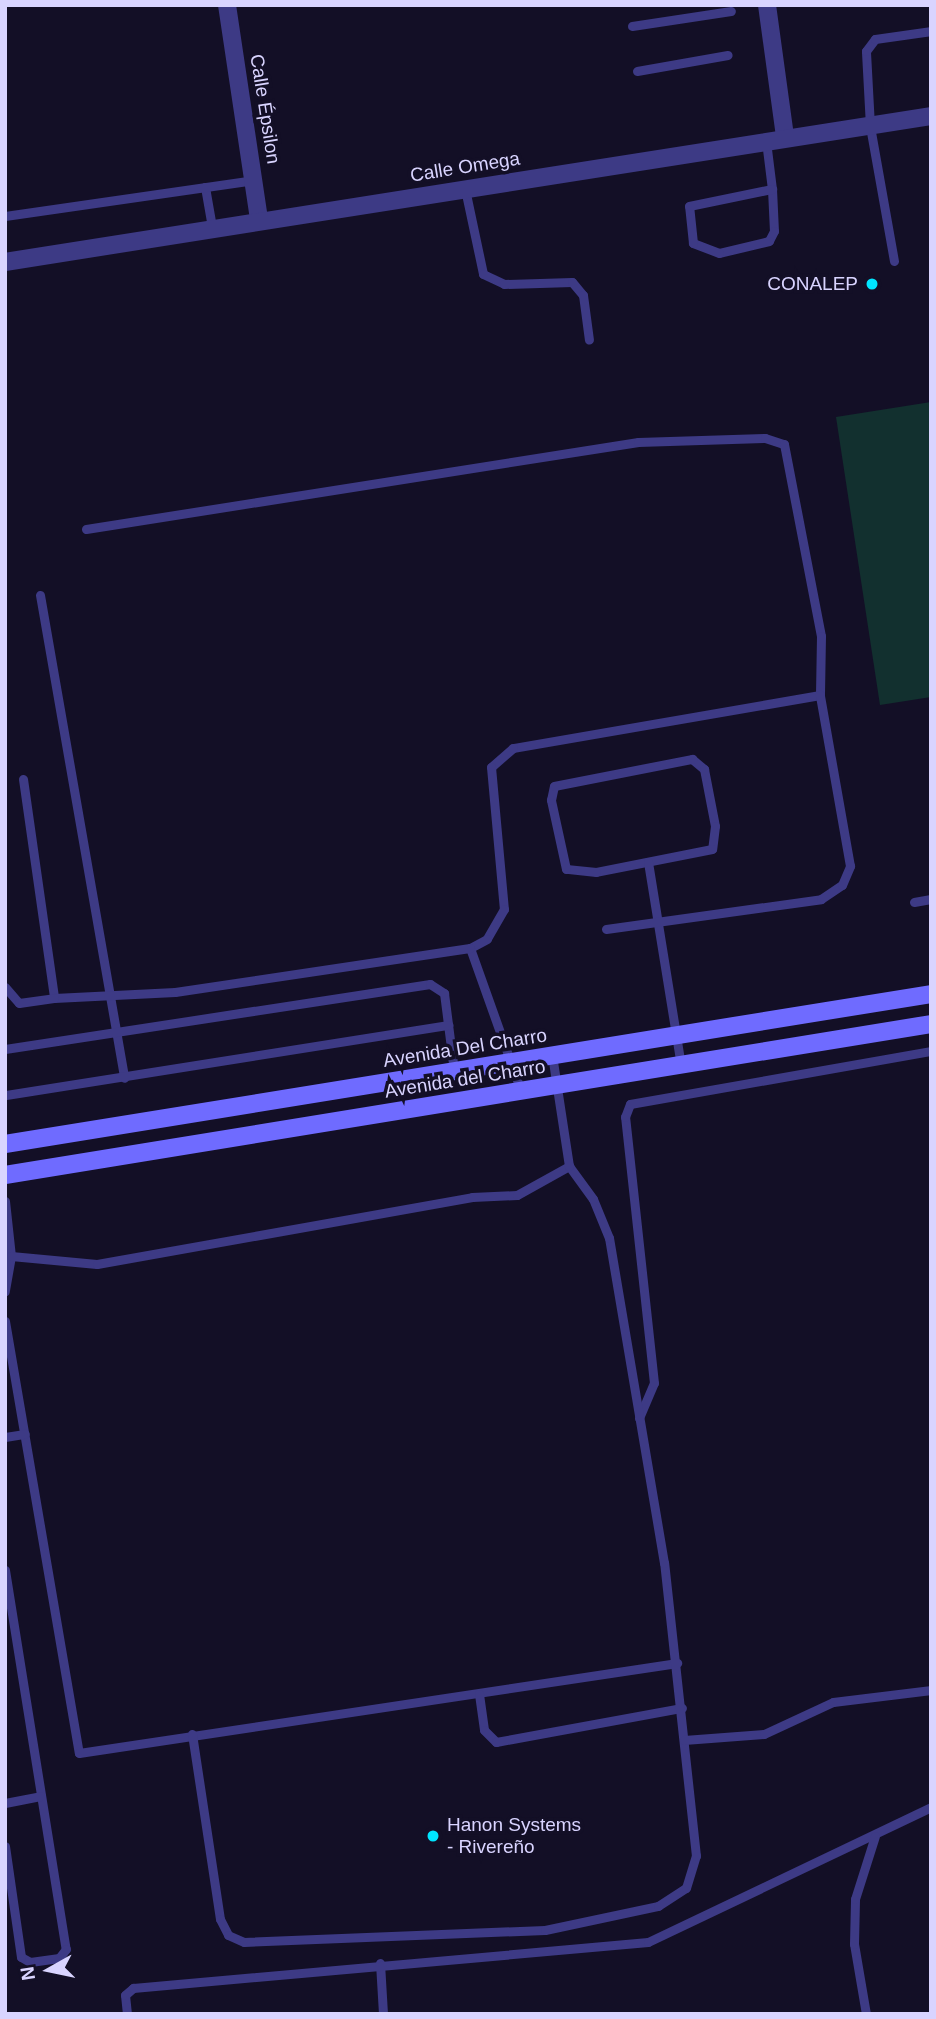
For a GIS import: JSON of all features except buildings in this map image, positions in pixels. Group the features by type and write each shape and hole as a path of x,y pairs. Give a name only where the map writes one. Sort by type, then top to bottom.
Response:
{"street":[{"name":"Calle Épsilon","path":"228,5 259,219"},
{"path":"767,5 785,136"},
{"name":"Calle Omega","path":"5,262 765,139 931,116"},
{"name":"Avenida Del Charro","path":"5,1144 931,994"},
{"name":"Avenida del Charro","path":"5,1175 931,1024"}],"lane":[{"path":"632,26 731,11"},
{"path":"894,261 870,125 868,42 931,31"},
{"path":"637,71 728,55"},
{"path":"765,139 772,189 769,241 719,253 693,243 689,206 772,189"},
{"path":"5,216 254,180"},
{"path":"205,187 212,227"},
{"path":"465,189 483,275 504,284 572,282 583,295 589,340"},
{"path":"86,529 638,442 776,440 790,453 821,636 820,695 850,866 842,885 821,899 606,929"},
{"path":"40,595 124,1078"},
{"path":"5,987 19,1003 108,992 175,992 470,948 486,939 504,909 489,774 504,753 820,695"},
{"path":"692,759 702,763 715,846 648,862 575,874 566,869 551,800 554,786 692,759"},
{"path":"23,779 54,998"},
{"path":"648,862 681,1065"},
{"path":"914,902 931,899"},
{"path":"470,948 521,1091"},
{"path":"5,1049 430,984 444,993 454,1071"},
{"path":"6,1096 448,1026"},
{"path":"639,1418 654,1383 625,1117 630,1104 931,1051"},
{"path":"191,1734 220,1919 228,1935 244,1942 545,1930 658,1906 686,1888 696,1856 682,1708 639,1418 609,1238 593,1199 569,1166 552,1055"},
{"path":"11,1256 97,1264 472,1197 517,1195 569,1166"},
{"path":"5,1202 11,1256 5,1291"},
{"path":"5,1321 79,1753 191,1734 677,1663"},
{"path":"5,1437 25,1434"},
{"path":"5,1570 66,1949 59,1958 30,1962 22,1957 5,1846"},
{"path":"684,1740 764,1734 833,1702 931,1690"},
{"path":"479,1694 484,1730 496,1742 682,1708"},
{"path":"5,1803 40,1796"},
{"path":"127,2014 125,1995 133,1988 380,1963 648,1942 931,1807"},
{"path":"866,2014 854,1944 855,1899 875,1836"},
{"path":"380,1963 383,2014"}],"green space":[{"path":"931,402 931,697 880,705 836,417"}],"place":[{"name":"CONALEP","path":"872,284"},
{"name":"Hanon Systems - Rivereño","path":"433,1836"}]}
